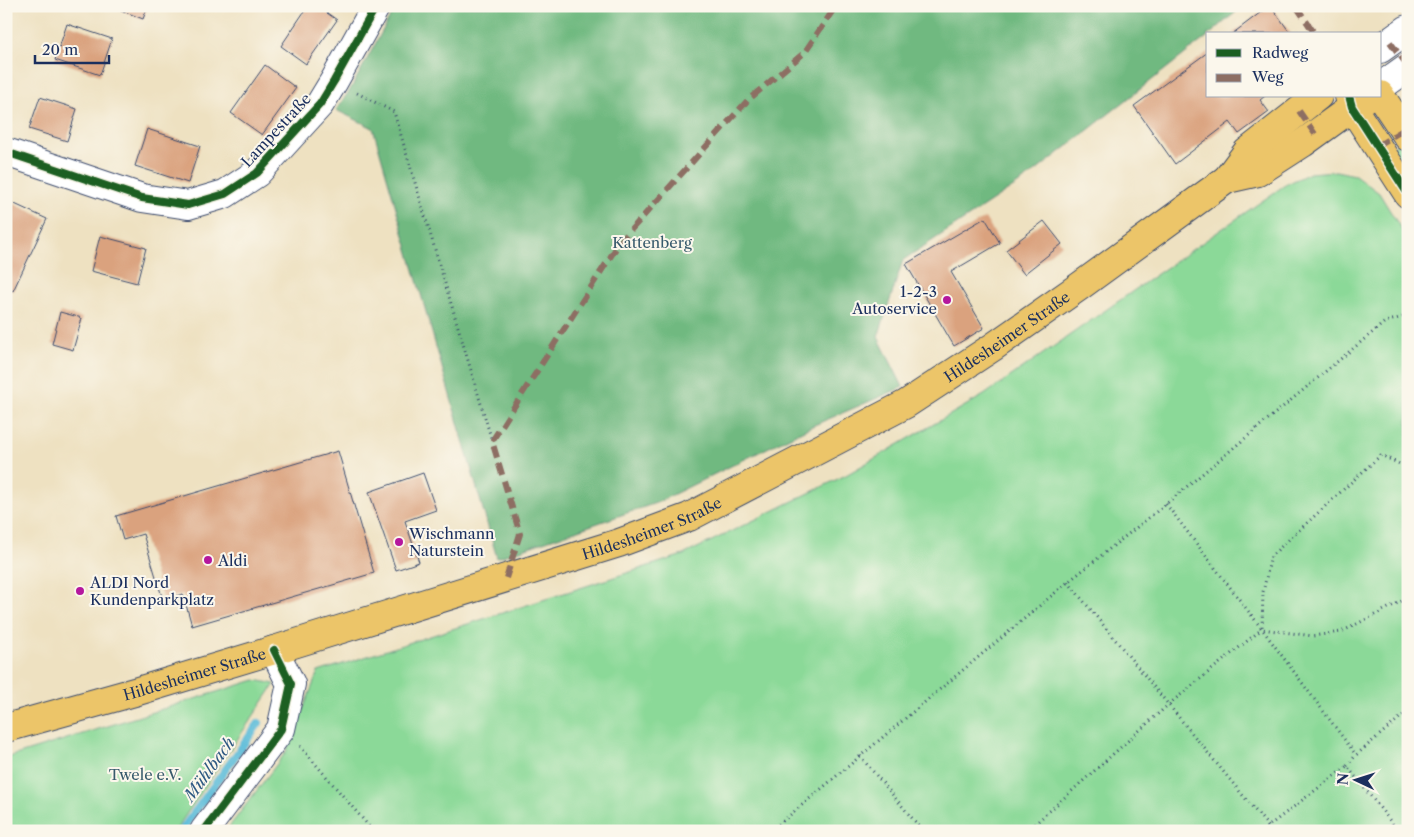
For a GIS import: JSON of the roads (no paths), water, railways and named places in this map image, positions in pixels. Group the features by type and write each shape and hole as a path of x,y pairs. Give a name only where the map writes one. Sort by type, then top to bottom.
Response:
{"main road":[{"name":"Hildesheimer Straße","path":"6,728 274,650 619,543 690,517 906,404 993,347 1227,179 1248,152 1316,98"},
{"path":"1382,98 1408,138"},
{"path":"1356,100 1408,194"},
{"name":"Hildesheimer Straße","path":"1227,179 1258,172 1303,143 1356,100"}],"street":[{"name":"Lampestraße","path":"6,152 142,198 188,205 225,194 257,173 320,104 376,6"},
{"path":"1382,48 1408,29"},
{"path":"1382,86 1408,67"},
{"path":"204,831 281,730 291,684 274,650"}],"waterway":[{"name":"Mühlbach","path":"181,831 259,723"}],"place":[{"name":"1-2-3 Autoservice","path":"947,300"},
{"name":"Wischmann Naturstein","path":"399,542"},
{"name":"Aldi","path":"208,560"},
{"name":"ALDI Nord Kundenparkplatz","path":"80,591"}],"park label":[{"name":"Kattenberg","path":"652,242"},
{"name":"Twele e.V.","path":"145,774"}]}
